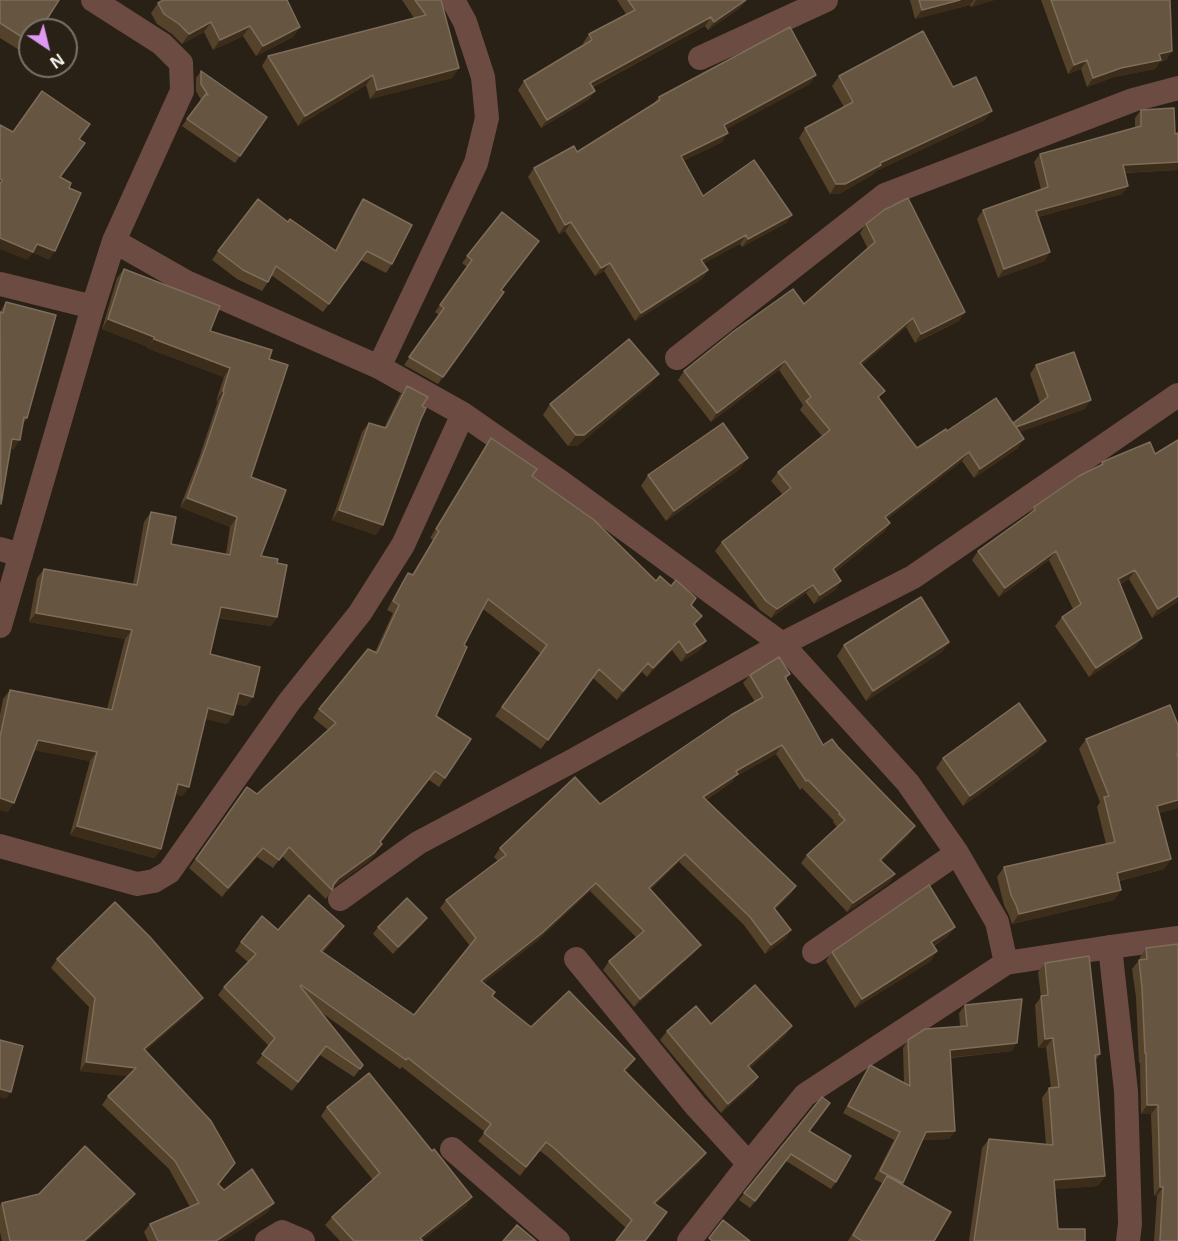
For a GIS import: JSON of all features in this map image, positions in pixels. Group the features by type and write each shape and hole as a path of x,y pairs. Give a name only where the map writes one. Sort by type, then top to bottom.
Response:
{"street":[{"path":"0,626 11,552 114,241 182,91 181,63 162,44 93,0"},
{"path":"379,367 476,163 487,118 483,77 465,22 453,0"},
{"path":"700,58 824,0"},
{"path":"677,358 885,195 1133,100 1178,88"},
{"path":"114,241 186,282 379,367 463,414 558,480 782,644 908,783 957,853 997,922 1006,963"},
{"path":"0,284 93,307"},
{"path":"340,899 418,843 572,761 782,644 913,577 1178,395"},
{"path":"0,846 137,884 154,881 169,872 289,702 360,613 403,545 463,414"},
{"path":"814,952 957,853"},
{"path":"689,1241 805,1095 1006,963 1178,938"},
{"path":"1110,947 1126,1091 1130,1224 1128,1241"},
{"path":"576,959 695,1105 749,1164"},
{"path":"452,1149 558,1241"},
{"path":"267,1241 282,1232 303,1241"}],"building":[{"path":"0,0 59,0 48,18 18,18 18,34 0,23"},
{"path":"163,0 287,0 300,27 263,46 250,26 220,40 211,22 189,34 164,14 158,3"},
{"path":"415,0 441,0 459,68 377,90 373,75 305,116 268,56 426,15"},
{"path":"628,0 746,0 714,22 711,17 590,83 595,91 547,120 524,81 592,40 589,34 635,10"},
{"path":"919,0 960,0 922,10"},
{"path":"1051,0 1170,0 1172,51 1159,54 1161,60 1121,68 1093,78 1087,60 1074,65"},
{"path":"790,27 816,75 724,125 728,133 681,156 703,196 754,160 792,215 748,239 746,235 701,260 708,270 641,313 610,263 601,268 571,222 565,225 534,168 574,146 577,152 660,100 659,97"},
{"path":"923,31 953,87 976,77 992,111 880,163 881,165 845,184 836,184 805,128 853,102 839,76"},
{"path":"201,71 267,117 240,156 187,119 206,94 208,95 201,84"},
{"path":"42,91 90,124 79,139 85,143 60,177 71,183 69,188 81,193 55,251 37,244 33,252 0,238 0,184 2,180 0,179 0,125 13,132"},
{"path":"1174,108 1175,134 1178,133 1178,162 1123,165 1128,186 1036,211 1050,252 1004,269 983,210 1048,187 1040,154 1141,126 1141,110"},
{"path":"908,198 965,312 921,334 913,318 860,363 885,391 878,397 917,448 996,398 1015,426 1013,423 1048,397 1036,365 1074,352 1091,400 1016,427 1024,439 980,469 969,452 885,517 890,523 833,569 841,581 820,595 813,585 777,609 766,601 722,542 791,488 778,472 830,430 806,401 811,397 785,361 717,413 684,371 734,331 793,289 804,304 875,242 866,224 884,210"},
{"path":"258,199 288,222 290,219 336,251 363,199 412,225 392,264 367,251 329,304 276,266 268,282 243,270 218,251"},
{"path":"502,212 539,241 501,290 504,292 443,377 409,357 444,308 440,305 472,260 467,256"},
{"path":"124,269 220,306 210,331 272,350 269,359 288,365 251,477 286,490 261,556 278,559 277,563 287,565 277,617 221,607 210,654 260,667 253,697 239,693 233,715 208,708 189,787 178,784 161,849 77,826 97,752 38,740 14,803 0,798 0,737 10,690 112,710 132,630 36,613 44,569 137,585 151,512 176,517 171,544 230,555 237,517 187,498 224,392 230,368 108,319"},
{"path":"6,302 56,315 27,418 24,417 20,440 12,439 1,504 0,312 3,313"},
{"path":"629,339 659,374 584,435 576,435 550,404"},
{"path":"407,386 428,397 422,406 426,408 383,525 339,510 369,423 386,428"},
{"path":"723,423 748,458 674,511 648,475"},
{"path":"491,438 537,469 532,476 594,520 656,581 660,576 671,586 676,580 696,598 691,605 702,616 694,624 706,641 687,653 679,641 653,668 648,663 623,691 599,669 548,740 502,707 547,645 488,599 464,645 467,647 436,716 471,739 445,778 435,771 380,842 382,844 374,853 338,879 332,890 289,847 279,860 263,848 228,888 196,859 247,787 257,794 336,723 319,709 368,649 377,653 399,605 393,601 408,573 413,575 439,531 436,529"},
{"path":"1178,440 1178,596 1158,609 1135,570 1118,579 1142,638 1096,668 1062,617 1081,604 1056,551 1005,588 978,551 1035,510 1034,507 1079,476 1103,464 1102,462 1150,442 1155,454"},
{"path":"921,597 949,642 873,691 844,645"},
{"path":"779,657 790,674 785,677 823,745 832,739 915,826 880,860 895,874 853,903 807,855 845,820 808,780 806,781 782,745 736,771 738,774 703,797 796,886 774,908 791,930 771,945 750,917 685,854 649,888 701,945 640,999 609,961 644,931 596,883 542,933 481,981 495,992 492,996 531,1027 569,991 635,1059 624,1070 706,1153 654,1203 667,1212 645,1241 616,1241 632,1220 546,1142 526,1167 484,1133 491,1124 408,1058 406,1060 301,985 363,1065 360,1069 326,1046 298,1082 262,1054 275,1038 224,987 256,954 241,942 262,916 278,930 309,895 344,926 321,951 414,1015 476,938 446,900 506,855 500,848 575,777 600,804 731,715 763,697 750,675"},
{"path":"1019,703 1046,741 970,796 943,758"},
{"path":"1170,705 1178,725 1178,800 1157,806 1171,859 1117,873 1121,890 1019,914 1011,895 1004,867 1115,842 1104,797 1109,796 1086,739"},
{"path":"929,885 955,927 931,942 937,951 862,999 832,952"},
{"path":"407,898 427,918 398,947 378,927"},
{"path":"115,902 150,937 203,998 144,1049 211,1121 235,1163 218,1184 224,1190 252,1169 274,1203 216,1241 158,1241 150,1224 199,1203 175,1161 108,1096 136,1068 86,1062 95,998 57,959"},
{"path":"1178,944 1178,1241 1160,1241 1163,1187 1160,1187 1158,1105 1147,1105 1146,1053 1139,960 1147,959 1146,948"},
{"path":"1089,956 1100,1054 1095,1055 1105,1176 1054,1180 1058,1229 1085,1229 1085,1241 974,1241 989,1139 1053,1145 1049,1088 1059,1087 1053,1038 1045,1039 1041,996 1048,995 1045,963"},
{"path":"755,985 792,1026 748,1066 758,1077 728,1104 667,1031 696,1006 711,1024"},
{"path":"1022,999 1017,1043 950,1050 955,1131 926,1132 903,1183 880,1171 900,1132 848,1106 870,1065 910,1086 908,1040 925,1029 967,1026 965,1005"},
{"path":"0,1040 23,1046 11,1092 0,1089"},
{"path":"369,1073 472,1197 420,1238 423,1241 354,1241 332,1217 380,1173 327,1107"},
{"path":"822,1097 830,1103 809,1131 851,1156 836,1182 791,1154 755,1201 744,1193"},
{"path":"85,1146 135,1194 84,1241 10,1241 2,1203 39,1194"},
{"path":"887,1176 951,1212 934,1241 862,1241 853,1235"},
{"path":"723,1220 750,1241 712,1241 709,1238"},
{"path":"517,1225 536,1241 503,1241"}]}
